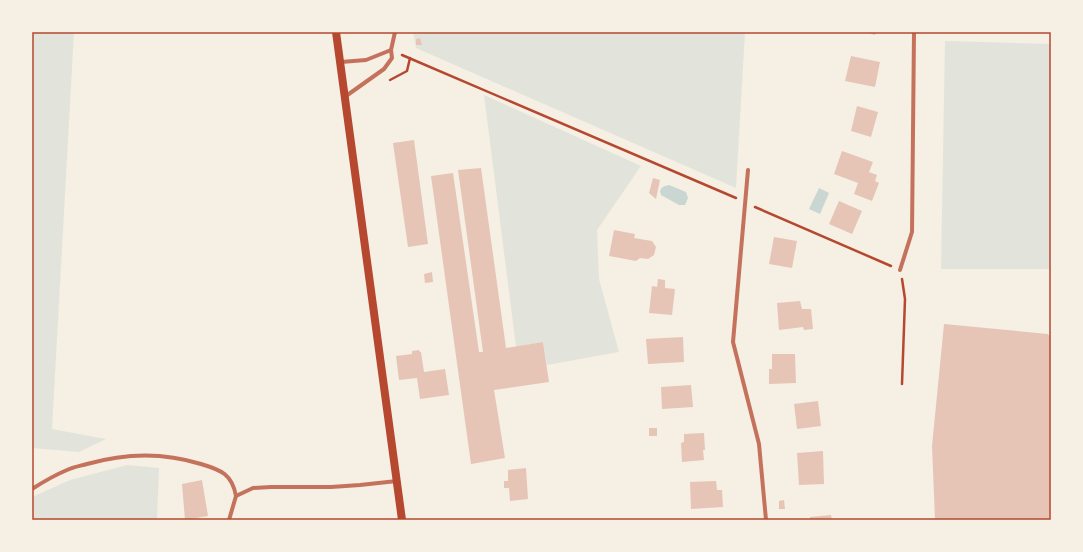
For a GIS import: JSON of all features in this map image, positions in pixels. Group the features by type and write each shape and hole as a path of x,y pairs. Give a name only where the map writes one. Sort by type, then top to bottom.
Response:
{"main road":[{"path":"336,32 346,96 402,520"}],"street":[{"path":"346,96 384,69 392,58 391,50 395,32"},
{"path":"900,270 912,232 914,32"},
{"path":"341,62 366,60 391,50"},
{"path":"748,170 733,342 759,444 766,520"},
{"path":"32,489 67,470 118,456 156,455 182,458 217,469 229,478 235,487 236,496 229,520"},
{"path":"236,496 253,488 331,487 397,481"}],"path":[{"path":"391,50 900,270 905,299 902,384"},
{"path":"388,81 407,71 410,58"}],"shaded area":[{"path":"32,32 74,32 52,429 106,439 79,452 32,448"},
{"path":"413,32 745,32 736,188 416,48"},
{"path":"945,41 1051,44 1051,269 941,269"},
{"path":"484,95 641,166 597,230 599,279 619,352 547,365 543,342 516,347"},
{"path":"669,185 686,192 688,198 685,205 679,205 661,195 660,191 662,188"},
{"path":"819,188 829,193 820,214 809,209"},
{"path":"127,465 159,468 157,520 32,520 32,497 70,480"}],"building":[{"path":"865,32 876,32 875,35"},
{"path":"420,38 422,45 416,45 416,39"},
{"path":"851,56 880,62 875,87 845,81"},
{"path":"857,106 878,112 871,137 851,131"},
{"path":"414,140 428,244 408,247 393,143"},
{"path":"842,151 873,162 869,172 877,175 875,181 879,183 872,201 854,194 858,183 834,174"},
{"path":"481,168 506,348 543,342 549,382 494,390 505,458 471,464 431,176 453,173 479,352 483,352 458,170"},
{"path":"653,178 660,180 656,199 649,193"},
{"path":"839,201 862,211 852,234 829,224"},
{"path":"614,230 635,234 634,238 652,241 656,247 654,255 648,259 640,258 636,261 609,256"},
{"path":"774,237 797,241 792,268 769,264"},
{"path":"432,272 433,282 425,283 424,274"},
{"path":"658,279 665,280 665,288 675,289 672,315 649,313 652,286 657,287"},
{"path":"800,301 802,309 811,309 813,329 804,330 803,327 779,330 777,303"},
{"path":"944,324 1051,335 1051,520 935,520 932,446"},
{"path":"683,337 684,362 648,364 646,339"},
{"path":"419,350 421,352 424,372 445,369 449,395 420,399 417,378 399,380 396,356 412,354 412,351"},
{"path":"772,354 795,354 796,383 769,384 769,369 772,369"},
{"path":"691,385 693,407 662,409 661,387"},
{"path":"818,401 821,426 797,429 794,404"},
{"path":"649,428 657,428 657,436 649,436"},
{"path":"704,433 704,460 682,462 681,443 684,442 684,434"},
{"path":"823,451 824,484 799,485 797,453"},
{"path":"526,468 528,499 510,501 509,488 504,488 504,481 508,481 508,470"},
{"path":"202,480 208,516 185,520 182,484"},
{"path":"716,481 717,490 722,490 723,507 691,509 690,482"},
{"path":"784,500 785,509 779,509 779,501"},
{"path":"831,515 832,520 810,520 810,517"}]}
